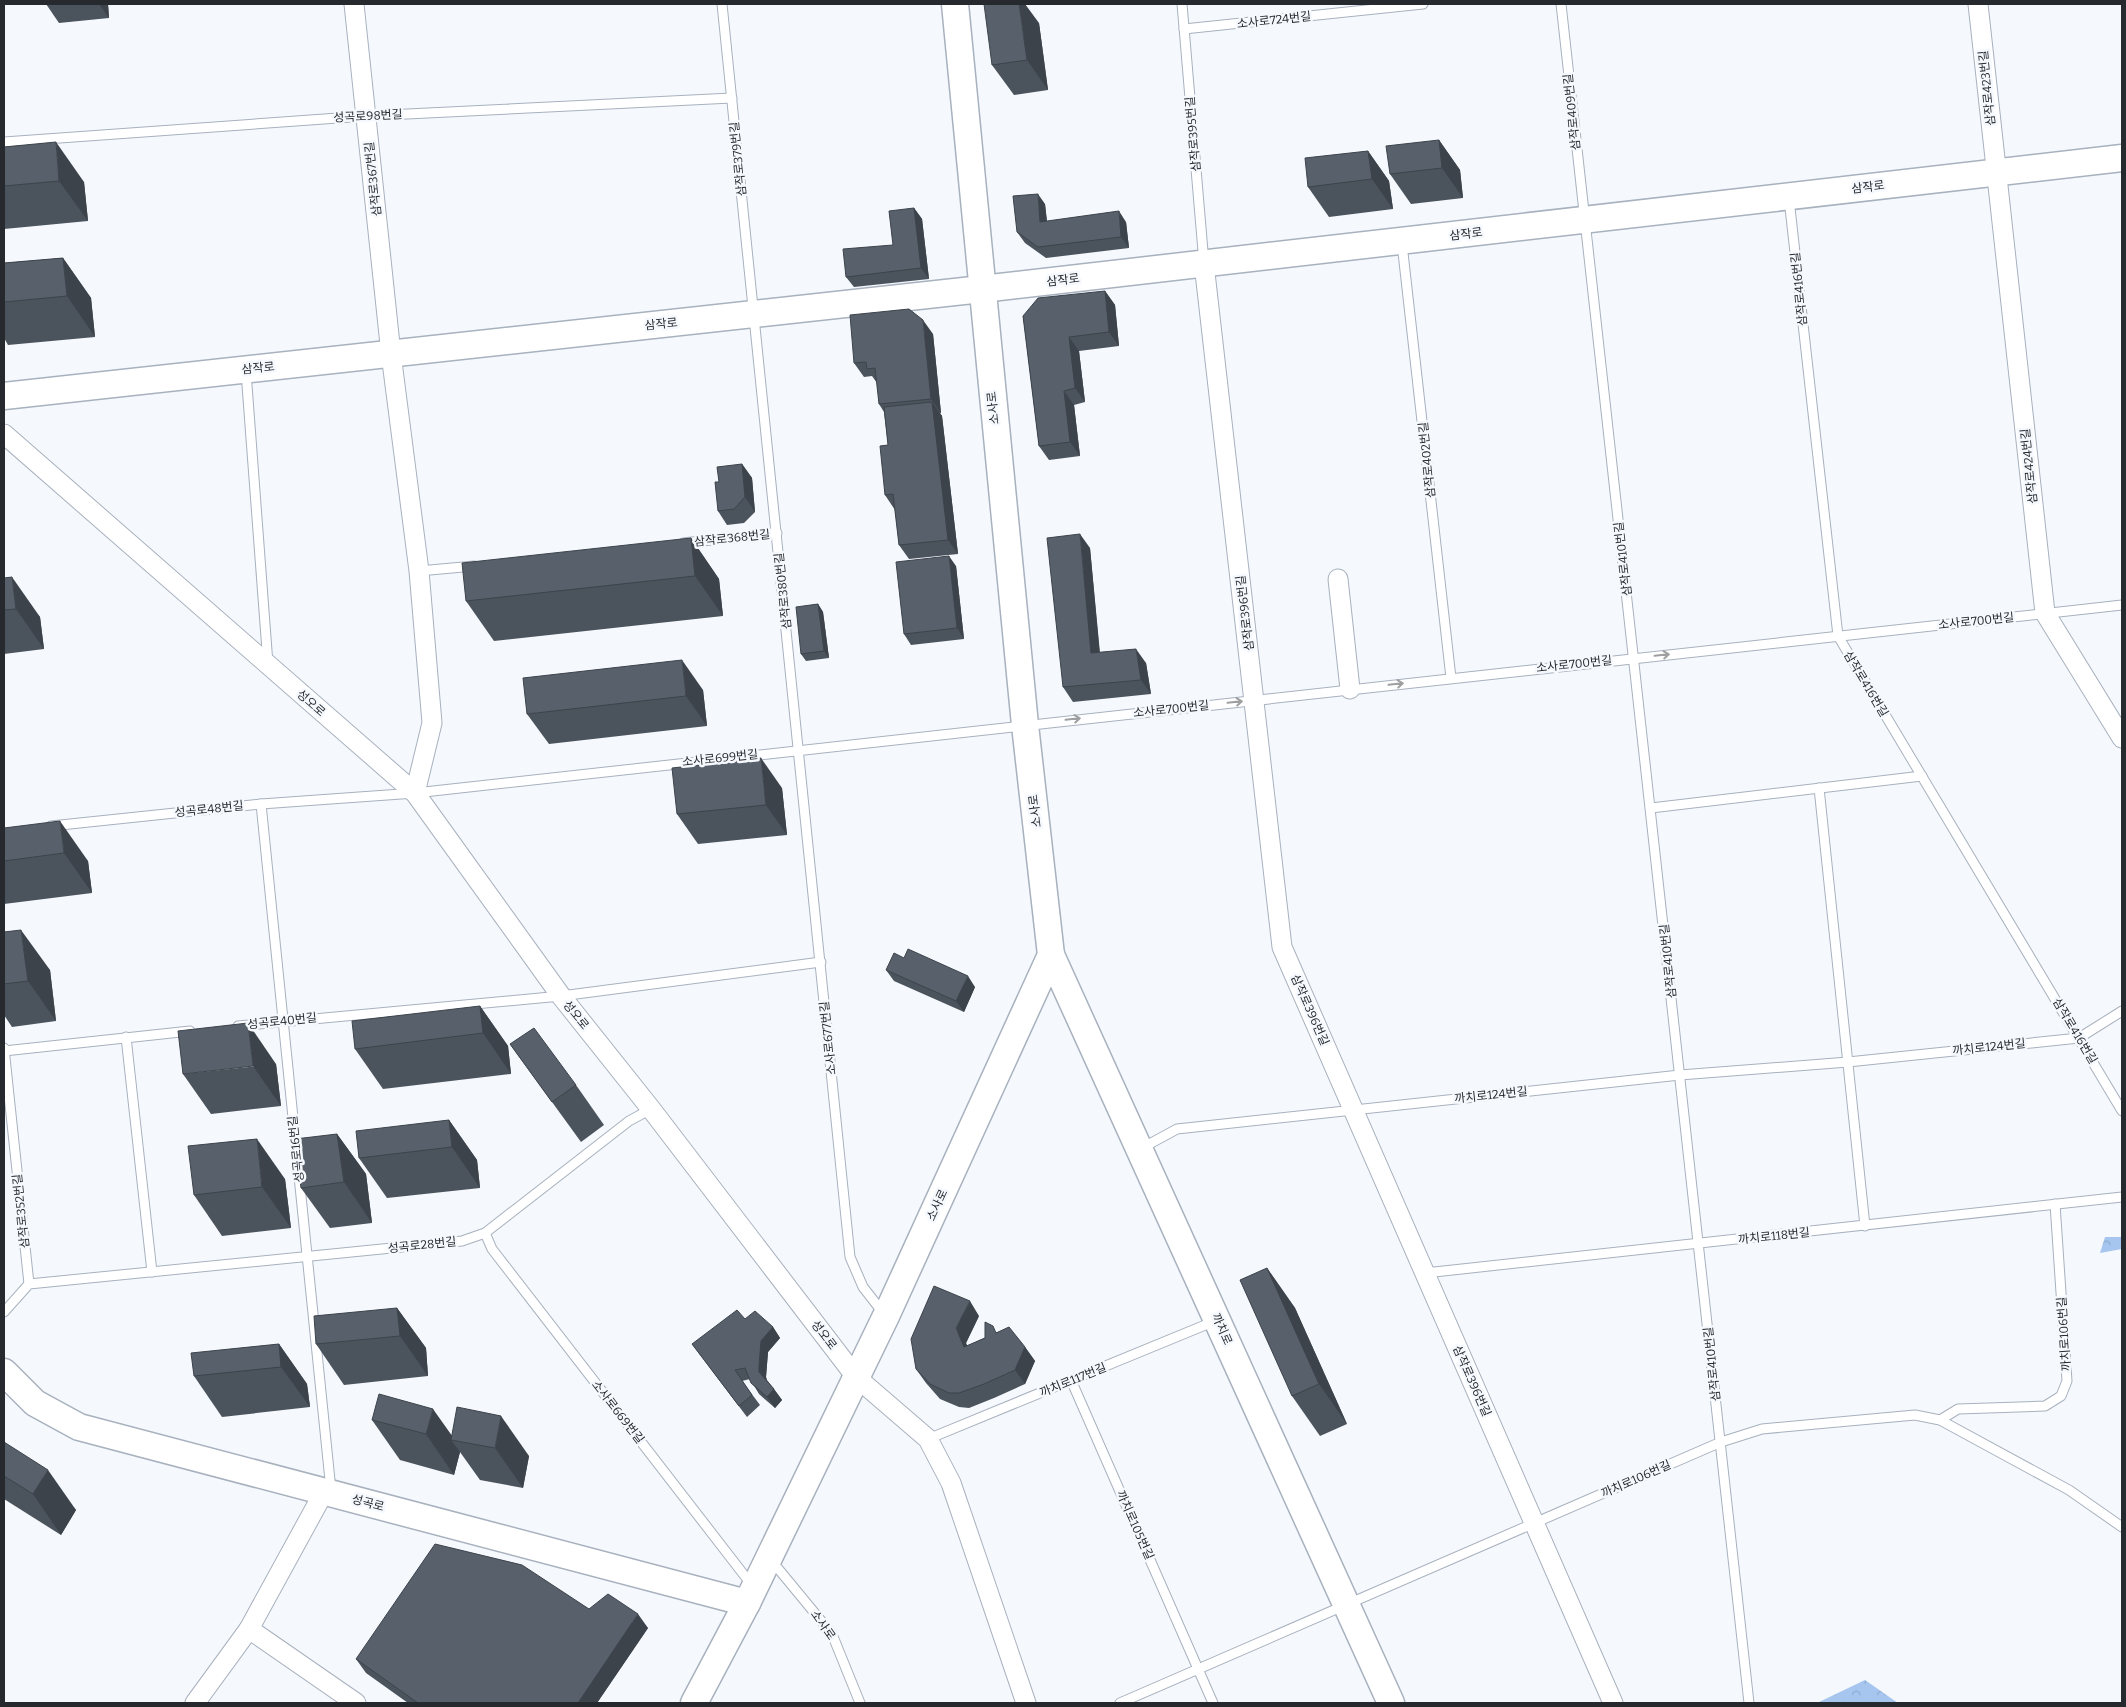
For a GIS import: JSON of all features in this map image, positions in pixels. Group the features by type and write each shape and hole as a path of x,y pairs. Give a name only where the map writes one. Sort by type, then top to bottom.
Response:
{"street":[{"name":"삼작로367번길","path":"354,4 391,354"},
{"name":"소사로","path":"694,1703 751,1596 886,1316 1051,955 1025,725 954,4"},
{"name":"삼작로423번길","path":"1978,4 1996,173"},
{"name":"삼작로","path":"4,396 982,289 2122,158"},
{"name":"삼작로424번길","path":"1996,173 2045,614 2122,738"},
{"name":"삼작로396번길","path":"1204,264 1282,947 1613,1703"},
{"path":"391,354 419,571 432,723 415,793"},
{"name":"성오로","path":"4,434 415,793 560,996 651,1109 856,1377 928,1439 951,1483 1026,1703"},
{"path":"1338,580 1350,689"},
{"name":"까치로","path":"1051,955 1391,1703"},
{"name":"성곡로","path":"4,1372 35,1403 80,1427 328,1493 751,1596"},
{"path":"195,1703 250,1629 328,1493"},
{"path":"250,1629 356,1703"}],"lane":[{"name":"삼작로379번길","path":"722,4 755,314"},
{"name":"삼작로395번길","path":"1182,4 1204,264"},
{"name":"소사로724번길","path":"1184,29 1423,4"},
{"name":"삼작로409번길","path":"1561,4 1584,220"},
{"name":"성곡로98번길","path":"4,142 366,116 732,98"},
{"name":"삼작로416번길","path":"1788,197 1838,636 2122,1111"},
{"name":"삼작로410번길","path":"1584,220 1635,658 1749,1703"},
{"name":"삼작로402번길","path":"1402,241 1451,678"},
{"name":"삼작로380번길","path":"755,314 800,749"},
{"path":"246,370 268,666"},
{"name":"삼작로368번길","path":"678,544 777,533"},
{"path":"419,571 489,564"},
{"name":"소사로700번길","path":"1025,725 2122,605"},
{"name":"소사로699번길","path":"415,793 1025,725"},
{"name":"소사로677번길","path":"800,749 850,1257 863,1287 886,1316"},
{"path":"1651,808 1922,776"},
{"path":"1820,788 1865,1226"},
{"name":"성곡로48번길","path":"43,827 261,804 415,793"},
{"name":"성곡로16번길","path":"261,804 307,1256 328,1493"},
{"name":"성오로","path":"560,996 821,962"},
{"name":"성곡로40번길","path":"224,1027 560,996"},
{"name":"까치로124번길","path":"1140,1149 1177,1128 1680,1075 1848,1062 2079,1038 2122,1011"},
{"path":"4,1050 205,1029"},
{"path":"126,1038 152,1272"},
{"name":"삼작로352번길","path":"4,1050 29,1284"},
{"name":"성곡로28번길","path":"29,1284 462,1241 485,1233 629,1121 651,1109"},
{"name":"까치로118번길","path":"1425,1273 2122,1197"},
{"name":"까치로106번길","path":"1940,1420 1958,1409 2045,1406 2061,1396 2068,1381 2055,1204"},
{"name":"소사로669번길","path":"485,1233 492,1249 751,1596"},
{"path":"4,1312 29,1284"},
{"name":"까치로117번길","path":"928,1439 1218,1320"},
{"name":"까치로105번길","path":"1071,1380 1213,1703"},
{"name":"까치로106번길","path":"1346,1605 1721,1442 1762,1429 1915,1415 1940,1420 2069,1490 2122,1527"},
{"name":"소사로","path":"769,1558 832,1634 860,1703"},
{"path":"1120,1703 1346,1605"}],"green space":[{"path":"2105,1237 2122,1237 2122,1249 2100,1253"},
{"path":"1865,1680 1898,1703 1817,1703"}],"building":[{"path":"984,4 1019,4 1027,60 992,65"},
{"path":"1439,140 1442,168 1390,174 1386,146"},
{"path":"56,142 59,181 4,186 4,147"},
{"path":"1368,151 1372,179 1308,187 1305,158"},
{"path":"1038,194 1040,222 1119,211 1121,237 1038,247 1017,232 1013,196"},
{"path":"914,208 921,268 846,277 843,249 893,245 889,211"},
{"path":"63,258 67,296 4,302 4,263"},
{"path":"1105,291 1109,332 1069,337 1075,388 1064,391 1070,442 1039,446 1023,316 1038,298"},
{"path":"909,309 923,320 931,399 879,404 875,368 867,369 866,362 854,363 850,315"},
{"path":"932,402 948,540 899,545 893,494 885,495 880,446 888,445 884,407"},
{"path":"742,464 745,497 734,509 718,511 715,482 719,482 717,467"},
{"path":"1080,534 1091,653 1136,649 1141,680 1063,687 1047,538"},
{"path":"691,538 695,576 466,601 462,563"},
{"path":"949,556 957,628 904,634 896,562"},
{"path":"12,577 16,609 4,610 4,578"},
{"path":"818,604 824,651 801,654 796,607"},
{"path":"682,660 686,696 527,714 523,678"},
{"path":"761,758 766,805 677,814 672,768"},
{"path":"60,821 64,853 4,861 4,828"},
{"path":"21,930 28,981 4,984 4,932"},
{"path":"908,949 968,976 956,1001 886,970 894,953 904,958"},
{"path":"480,1006 483,1033 355,1049 352,1021"},
{"path":"248,1023 253,1066 183,1074 178,1031"},
{"path":"534,1028 576,1085 552,1102 510,1044"},
{"path":"449,1120 452,1147 359,1158 356,1131"},
{"path":"337,1134 344,1182 301,1188 295,1139"},
{"path":"257,1139 262,1187 194,1195 188,1146"},
{"path":"1267,1268 1319,1384 1292,1396 1240,1280"},
{"path":"934,1286 970,1301 956,1328 964,1347 985,1338 985,1322 993,1326 996,1333 1009,1327 1025,1347 1015,1370 959,1393 949,1393 930,1384 916,1369 911,1339"},
{"path":"397,1308 400,1336 316,1344 314,1316"},
{"path":"737,1310 745,1319 755,1311 773,1327 761,1341 759,1372 774,1389 767,1397 751,1383 745,1368 735,1370 752,1395 739,1406 692,1344"},
{"path":"279,1344 281,1367 194,1376 191,1353"},
{"path":"379,1394 433,1409 426,1434 372,1420"},
{"path":"457,1407 501,1416 495,1448 451,1440"},
{"path":"4,1442 48,1470 33,1494 4,1476"},
{"path":"435,1544 522,1565 589,1609 608,1594 638,1614 578,1703 418,1703 356,1659"}]}
